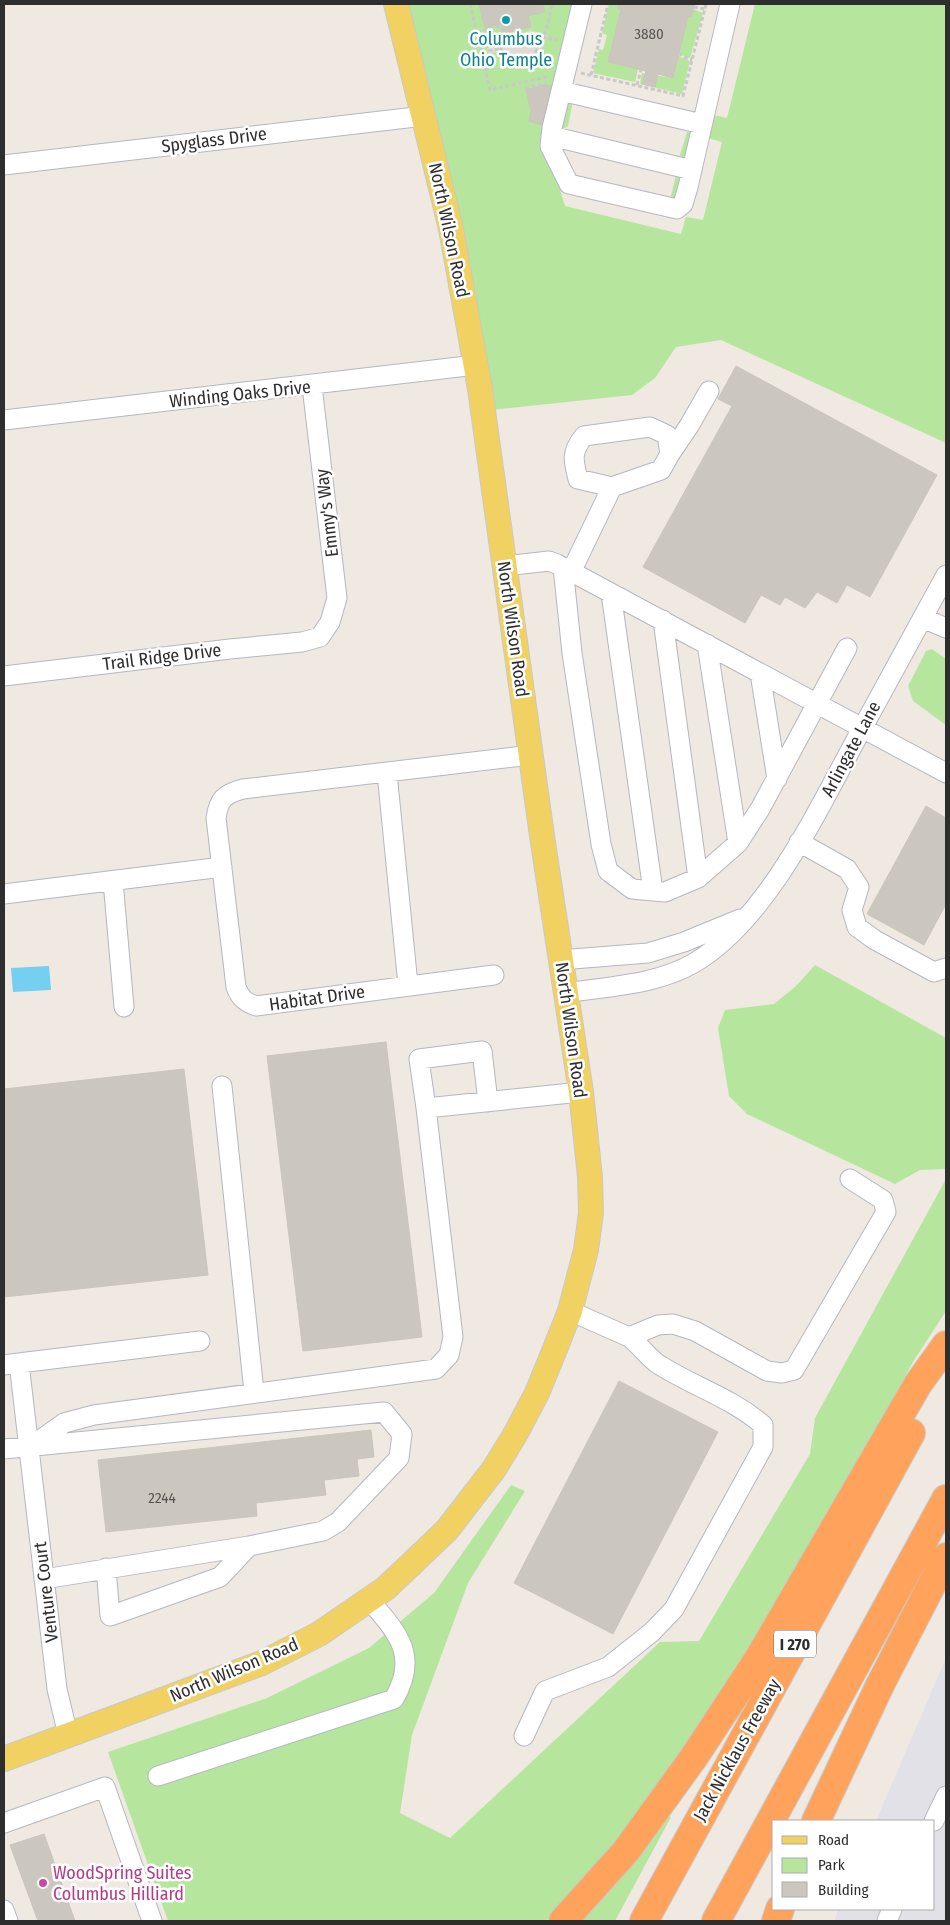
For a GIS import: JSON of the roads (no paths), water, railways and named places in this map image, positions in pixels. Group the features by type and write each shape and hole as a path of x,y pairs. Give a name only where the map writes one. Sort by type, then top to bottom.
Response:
{"highway":[{"path":"562,1921 626,1851 694,1757 759,1658 918,1384 946,1345"},
{"name":"Jack Nicklaus Freeway","path":"644,1921 946,1368"},
{"path":"716,1921 946,1499"},
{"path":"816,1820 880,1685 946,1557"}],"main road":[{"name":"North Wilson Road","path":"4,1759 262,1663 319,1634 370,1601 417,1560 447,1530 494,1469 537,1393 570,1311 586,1250 590,1213 590,1177 581,1092 560,960 476,365 451,229 396,4"}],"street":[{"path":"582,4 556,84 550,146 569,184 677,209 683,204 692,170 730,4"},
{"path":"556,84 702,124"},
{"name":"Spyglass Drive","path":"4,165 424,116"},
{"path":"551,136 692,170"},
{"name":"Winding Oaks Drive","path":"4,420 312,386 476,365"},
{"name":"Emmy's Way","path":"312,386 337,598 330,622 320,637"},
{"path":"670,454 667,435 650,427 584,436 574,448 574,467 578,479 612,487 661,470 709,391"},
{"path":"612,487 567,569 572,653 601,844 608,871 632,889 665,892 698,878 738,843 777,779 848,648"},
{"path":"504,566 549,561 567,569 862,729 919,757 946,774"},
{"name":"Arlingate Lane","path":"566,992 656,979 694,963 721,943 762,901 799,842 946,575"},
{"path":"611,593 653,891"},
{"path":"923,618 946,628"},
{"path":"663,620 698,878"},
{"name":"Trail Ridge Drive","path":"4,676 302,642 320,637"},
{"path":"707,644 738,843"},
{"path":"760,673 777,779"},
{"name":"Habitat Drive","path":"494,974 256,1006 247,1003 240,996 236,987 216,818 219,804 229,793 243,789 531,755"},
{"path":"387,772 408,985"},
{"path":"799,842 847,869 859,887 852,910 857,927 875,940 934,972 946,968"},
{"path":"4,894 222,867"},
{"path":"113,881 124,1007"},
{"name":"Arlingate Lane","path":"560,960 648,952 684,942 746,917"},
{"path":"29,1448 64,1423 94,1415 436,1369 449,1356 453,1337 419,1059 482,1051 488,1102"},
{"path":"222,1086 254,1392"},
{"path":"426,1108 581,1092"},
{"path":"630,1337 658,1325 673,1324 695,1332 767,1371 782,1373 794,1370 886,1212 883,1200 850,1179"},
{"path":"524,1736 545,1691 608,1667 652,1632 674,1609 763,1448 763,1425 746,1411 657,1363 630,1337 570,1311"},
{"path":"11,1364 200,1341"},
{"name":"Venture Court","path":"11,1364 29,1448 57,1689 68,1735"},
{"path":"4,1449 384,1412 402,1434 399,1458 338,1522 323,1531 249,1546 44,1579"},
{"path":"106,1568 110,1616 220,1577 249,1546"},
{"path":"158,1776 394,1699 403,1684 405,1666 403,1644 390,1623 370,1601"},
{"path":"4,1823 104,1787 152,1921"},
{"path":"934,1820 946,1796"},
{"path":"4,1910 8,1921"}],"water":[{"path":"49,966 51,990 13,992 11,968"}],"place":[{"name":"Columbus Ohio Temple","path":"506,20"},
{"name":"WoodSpring Suites Columbus Hilliard","path":"43,1883"}]}
